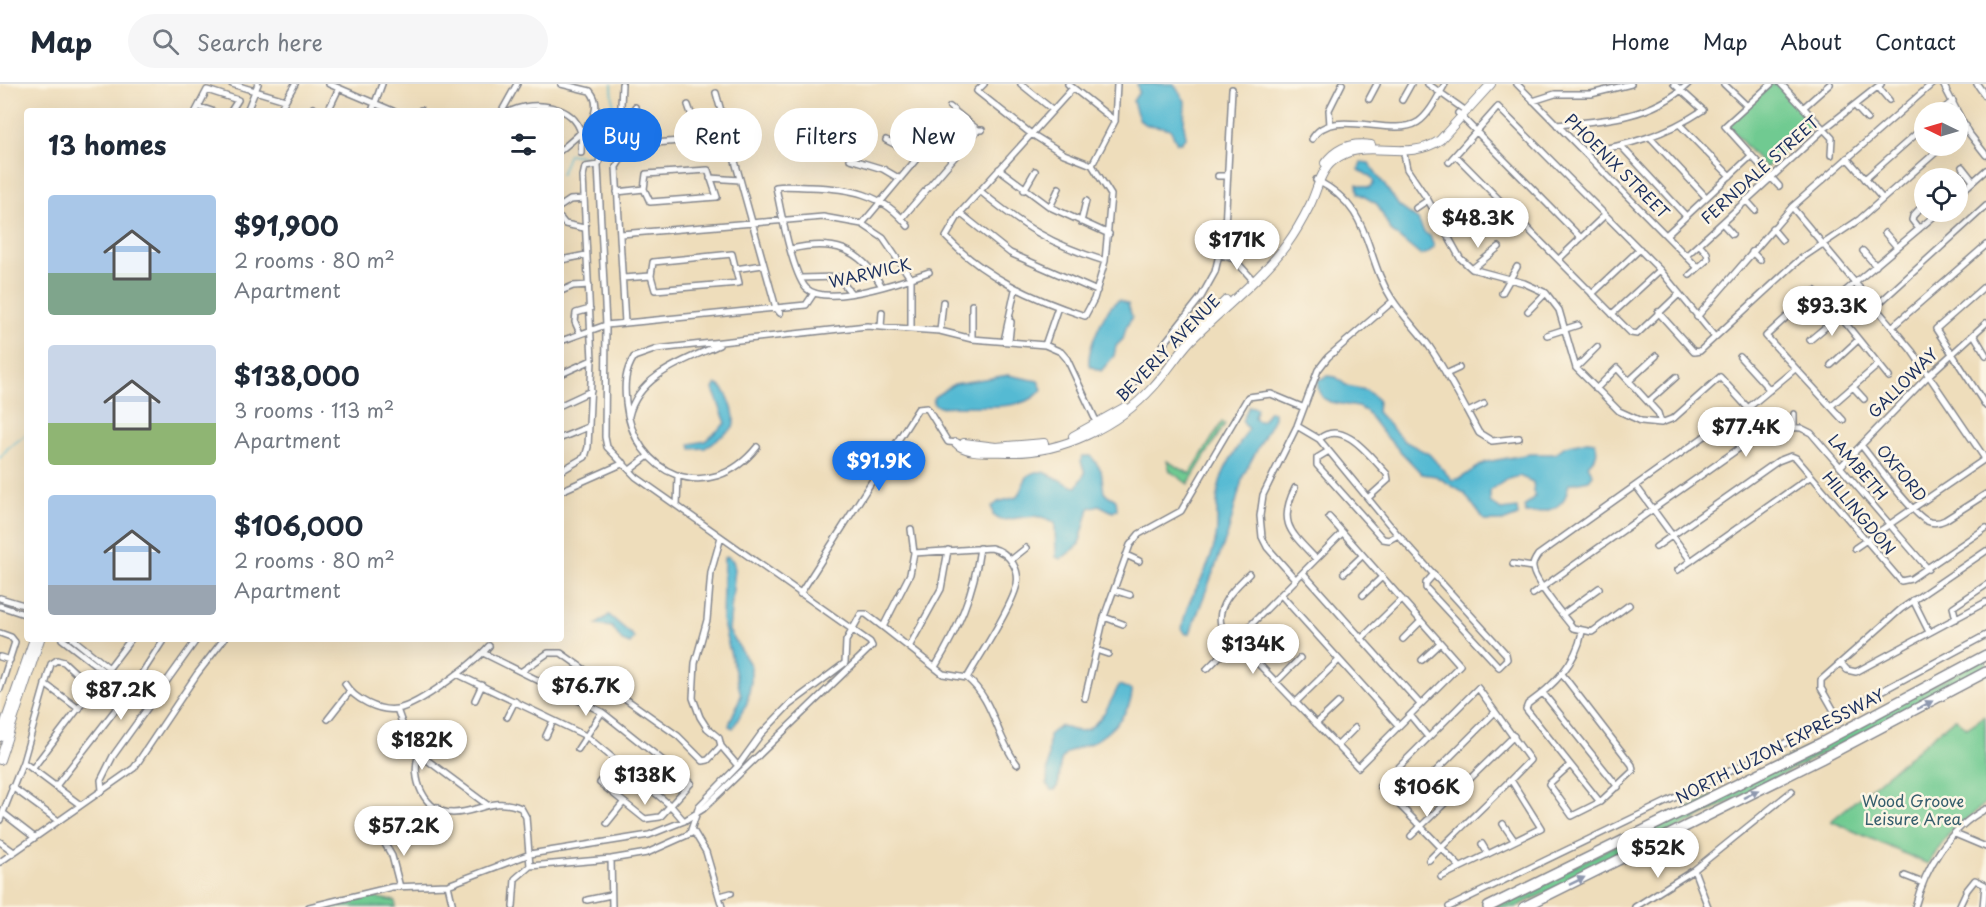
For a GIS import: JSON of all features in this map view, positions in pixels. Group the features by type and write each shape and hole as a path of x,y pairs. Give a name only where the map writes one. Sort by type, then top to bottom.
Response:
{"highway":[{"name":"NORTH LUZON EXPRESSWAY","path":"1488,907 1821,743 1986,655"},
{"name":"NORTH LUZON EXPRESSWAY","path":"1524,907 1821,759 1986,672"}],"street":[{"path":"232,84 285,100"},
{"path":"248,108 258,84"},
{"path":"281,108 295,84"},
{"path":"329,84 386,108"},
{"path":"374,108 382,84"},
{"path":"504,108 517,84"},
{"path":"561,84 591,91 595,99 594,114 581,133 564,147"},
{"path":"619,108 622,84"},
{"path":"984,84 977,91 1030,133 1064,154 1092,165 1111,195 1105,261 1085,316 1017,290 980,267 946,237 960,213 1030,133 1074,88"},
{"path":"1021,84 1053,110"},
{"path":"1068,84 1115,121"},
{"path":"1092,165 1115,121 1117,84"},
{"path":"1232,89 1240,84"},
{"path":"1330,125 1329,110 1342,84"},
{"path":"1369,99 1377,84"},
{"path":"1402,100 1411,84"},
{"path":"1428,84 1462,112 1476,131 1581,238"},
{"path":"1312,140 1330,125 1408,125 1426,114 1445,84"},
{"name":"BEVERLY AVENUE","path":"960,443 969,449 1016,452 1071,441 1121,416 1152,388 1190,342 1286,246 1301,223 1318,181 1328,165 1346,152 1361,148 1403,150 1430,147 1485,84"},
{"name":"BEVERLY AVENUE","path":"1462,112 1491,84"},
{"name":"PHOENIX STREET","path":"1517,84 1698,268"},
{"path":"1533,100 1555,94 1591,94 1631,84"},
{"path":"1584,153 1652,138 1680,125 1703,110 1674,84"},
{"path":"1557,125 1604,122 1629,116 1681,91 1688,84"},
{"path":"1724,84 1747,106"},
{"path":"1771,84 1725,126 1779,186"},
{"path":"1781,84 1832,138 1831,155"},
{"path":"1697,317 1792,207 1932,84"},
{"path":"1943,84 1953,101"},
{"path":"1977,84 1986,98"},
{"path":"1226,85 1232,89"},
{"path":"1804,107 1827,85"},
{"path":"1880,86 1889,100"},
{"name":"FERNDALE STREET","path":"1686,256 1824,129 1880,86"},
{"path":"329,108 339,88"},
{"path":"1127,391 1201,297 1211,281 1221,255 1225,228 1232,89"},
{"path":"198,108 207,90 238,100 233,108"},
{"path":"716,93 721,108"},
{"path":"522,108 533,105 552,108"},
{"path":"1449,162 1498,106 1660,270 1714,336"},
{"path":"1855,106 1867,119"},
{"path":"564,114 581,133 581,153"},
{"path":"1680,125 1730,176"},
{"path":"1968,129 1986,154"},
{"path":"1865,179 1914,136"},
{"path":"1652,138 1706,197"},
{"path":"886,140 890,142"},
{"path":"1621,146 1686,216"},
{"path":"1403,150 1407,170 1428,200 1450,244 1465,264 1472,269 1510,279 1546,294 1559,310 1576,368 1626,415 1641,421 1660,423 1674,418 1720,377 1748,408 1795,369"},
{"path":"1455,155 1634,334 1679,294"},
{"path":"1666,235 1751,156"},
{"path":"1658,312 1694,352 1700,351 1799,260 1860,219 1931,156"},
{"path":"1847,158 1882,198"},
{"path":"309,907 400,887 448,885 530,854 643,837 684,821 695,815 869,650 870,642 677,506 630,470 607,447 605,437 606,325 599,162"},
{"path":"617,162 626,323"},
{"path":"736,162 763,265 778,311"},
{"path":"859,162 884,170 900,179"},
{"path":"862,224 913,162"},
{"path":"902,218 952,162"},
{"path":"564,469 585,457 592,360 584,228 584,169 587,165 598,165"},
{"path":"643,207 650,202 720,199 710,178 710,167 643,172 644,189 650,202"},
{"path":"1962,167 1973,181"},
{"path":"999,169 1024,190 1050,207 1109,234"},
{"path":"1968,186 1986,170"},
{"path":"1024,190 1035,171"},
{"path":"1218,176 1227,176"},
{"path":"710,178 740,180"},
{"path":"1318,181 1338,194 1358,217 1368,237 1380,276 1393,301 1428,345 1479,433 1487,440 1519,438"},
{"path":"564,339 606,325 778,311 806,305 815,294 806,288 791,249 782,219 776,187 779,186 838,187 859,192 881,201 908,226"},
{"path":"1050,207 1059,188"},
{"path":"617,192 644,189"},
{"path":"980,191 1015,221 1041,237 1105,261"},
{"path":"564,204 570,200 584,199"},
{"path":"1416,208 1428,200"},
{"path":"1746,200 1755,210"},
{"path":"1081,222 1086,201"},
{"path":"1876,306 1986,206"},
{"path":"1792,207 1876,306 1929,375 1986,460 1855,548"},
{"path":"960,213 1010,253 1096,291"},
{"path":"1559,259 1605,215"},
{"path":"1914,215 1912,220 1919,229"},
{"path":"621,234 823,217 862,224 884,238 911,279 911,328"},
{"path":"1830,304 1927,222"},
{"path":"1722,223 1732,234"},
{"path":"564,224 584,228"},
{"path":"1772,228 1782,240"},
{"path":"1885,233 1897,247"},
{"path":"1690,275 1709,257 1699,244"},
{"path":"1892,327 1986,245"},
{"path":"791,249 820,246 844,248 867,263 881,285"},
{"path":"1472,269 1499,246"},
{"path":"1592,294 1640,249"},
{"path":"1863,251 1876,266"},
{"path":"646,258 653,262 733,252 740,283 746,287"},
{"path":"1752,252 1760,260"},
{"path":"564,259 586,255"},
{"path":"1221,255 1234,259 1252,279"},
{"path":"653,262 652,292 740,283"},
{"path":"735,269 763,265"},
{"path":"1502,292 1517,267"},
{"path":"1612,314 1660,270"},
{"name":"WARWICK","path":"815,294 836,297 911,279 929,272"},
{"path":"1734,274 1739,280"},
{"path":"623,278 651,276"},
{"path":"801,278 838,277 851,293"},
{"path":"564,290 573,286 589,285"},
{"path":"1986,285 1936,329 1986,406"},
{"path":"1006,341 1017,290"},
{"path":"1843,420 1832,405 1795,369 1766,336 1815,291 1830,304 1888,377"},
{"path":"1528,311 1546,294"},
{"path":"1296,580 1267,547 1262,537 1260,516 1263,495 1297,426 1302,407 1322,363 1393,301"},
{"path":"940,331 943,302"},
{"path":"972,305 972,339"},
{"path":"1045,345 1058,307"},
{"path":"580,333 575,322 576,313 590,309"},
{"path":"880,327 882,312"},
{"path":"1810,340 1839,316"},
{"name":"GALLOWAY","path":"1841,465 1929,375 1986,323"},
{"path":"1547,335 1578,325"},
{"path":"757,447 744,461 717,475 698,478 678,475 662,468 647,457 633,438 627,420 626,374 634,357 657,349 724,343 809,331 880,327 940,331 972,339 1045,345 1061,352 1067,359 1099,426"},
{"path":"1974,335 1986,355"},
{"path":"1830,365 1858,340"},
{"path":"627,420 633,402 660,374 724,343"},
{"path":"1576,368 1597,347"},
{"path":"627,351 634,357"},
{"path":"1629,381 1656,356"},
{"path":"1740,357 1770,390"},
{"path":"564,373 592,360"},
{"path":"1832,405 1878,364"},
{"path":"1446,374 1459,368"},
{"path":"1596,389 1617,368 1658,413 1660,423"},
{"path":"1648,402 1676,377"},
{"path":"1853,387 1864,399"},
{"path":"564,404 591,392"},
{"path":"1085,698 1104,617 1130,544 1139,534 1181,511 1248,397 1271,394 1302,407"},
{"path":"1468,412 1484,404"},
{"path":"800,594 918,409 927,408 948,441 960,443"},
{"path":"1533,594 1741,447 1773,431 1794,427 1794,414"},
{"path":"1722,430 1723,420"},
{"path":"1297,426 1319,439 1327,452 1398,535 1434,574 1486,633 1506,654 1507,659 1498,667 1426,588 1426,583 1434,574"},
{"path":"564,437 588,427"},
{"name":"LAMBETH","path":"1794,427 1811,433 1841,465 1928,569"},
{"path":"1722,430 1741,447"},
{"path":"1532,567 1538,555 1712,432 1722,430"},
{"path":"1319,439 1328,433 1346,435 1387,474 1388,480 1368,498"},
{"path":"626,441 633,438"},
{"name":"OXFORD","path":"1861,445 1913,508 1932,525 1945,520 1986,494"},
{"path":"1327,452 1317,458 1317,465 1383,539 1389,540 1398,535"},
{"path":"630,470 647,457"},
{"name":"HILLINGDON","path":"1656,547 1785,457 1796,458 1901,582 1928,569 1986,528"},
{"path":"564,490 624,463"},
{"path":"677,506 678,475"},
{"path":"1678,570 1811,476"},
{"path":"1636,486 1691,561"},
{"path":"1295,488 1287,506 1287,522 1294,535 1316,559"},
{"path":"1250,574 1229,595 1221,615 1221,625 1358,767 1460,665 1329,517"},
{"path":"883,627 906,587 914,553 911,530"},
{"path":"1207,669 1342,533"},
{"path":"721,537 711,572 707,620 695,663 692,689 696,711 707,728 719,738 721,746 738,766"},
{"path":"914,553 980,548 997,549 1011,560 1017,572 1016,590 967,678"},
{"path":"935,667 966,611 972,593 980,548"},
{"path":"1011,560 1026,548"},
{"path":"909,647 941,589 948,550"},
{"path":"1837,716 1820,684 1821,680 1913,600 1986,551"},
{"path":"1126,555 1140,561"},
{"path":"1344,573 1362,556"},
{"path":"1514,564 1532,567"},
{"path":"1532,567 1543,587 1573,628 1582,632 1592,632 1629,605"},
{"path":"1303,573 1420,704"},
{"path":"1363,595 1382,577"},
{"path":"1956,619 1953,607 1986,585"},
{"path":"1563,614 1599,588"},
{"path":"1114,590 1130,595"},
{"path":"1281,595 1399,726"},
{"path":"0,598 24,605"},
{"path":"1361,639 1402,598"},
{"path":"1913,600 1929,632"},
{"path":"1840,663 1846,670 1856,672 1986,602"},
{"path":"0,606 24,614"},
{"path":"690,833 695,815 705,800 738,766 761,734 784,710 845,663 846,641 862,613 935,667 952,677 967,678 985,696 1000,735 1017,764"},
{"path":"1104,617 1123,624"},
{"path":"1403,639 1421,621"},
{"path":"1486,633 1492,627"},
{"path":"1582,632 1580,642 1562,674 1527,705 1526,709 1600,802"},
{"path":"0,633 11,637 15,642 0,688"},
{"path":"1449,907 1666,804 1837,716 1986,635"},
{"path":"1255,660 1281,637"},
{"path":"0,737 33,642"},
{"path":"0,760 39,642"},
{"path":"66,642 108,670"},
{"path":"76,642 108,670"},
{"path":"33,768 129,642"},
{"path":"56,786 133,687 162,642"},
{"path":"102,790 101,780 112,756 195,642"},
{"path":"0,862 140,762 197,674 222,642"},
{"path":"1422,660 1440,643"},
{"path":"345,684 350,691 376,706 397,709 426,696 457,674 489,646"},
{"path":"1096,650 1108,654"},
{"path":"483,652 602,712 690,781 660,817 650,819 640,816 600,783 618,760"},
{"path":"522,671 548,653 561,653 678,736 703,761 721,746"},
{"path":"0,657 10,660"},
{"path":"1276,681 1300,658"},
{"path":"0,820 23,762 51,664 57,660 79,676"},
{"path":"1295,703 1339,660"},
{"path":"457,674 586,736 618,760 671,806 684,821"},
{"path":"1562,674 1633,767 1632,774 1600,802 1576,815 1569,815 1549,784 1570,765"},
{"path":"45,684 79,709"},
{"path":"475,700 482,685"},
{"path":"1429,860 1441,848 1511,780 1530,760 1478,688 1380,786 1401,806 1420,827 1441,848 1459,866"},
{"path":"328,719 350,691"},
{"path":"1543,693 1618,787"},
{"path":"507,717 515,701"},
{"path":"1316,724 1338,703"},
{"path":"397,709 411,748 486,804"},
{"path":"578,749 602,712"},
{"path":"1401,806 1495,712"},
{"path":"1410,715 1428,737"},
{"path":"546,735 553,721"},
{"path":"1338,745 1355,728"},
{"path":"1411,836 1514,736"},
{"path":"419,754 415,775 417,784 425,797 437,807 450,813 486,804 501,803 521,808 526,817 530,866"},
{"path":"23,762 79,804"},
{"path":"1440,878 1459,866 1541,828 1511,780"},
{"path":"12,787 57,820"},
{"path":"1635,907 1694,870 1792,791"},
{"path":"607,823 623,803"},
{"path":"429,819 437,807"},
{"path":"1915,907 1923,883 1941,850 1955,834 1986,809"},
{"path":"3,813 34,837"},
{"path":"1503,824 1514,840"},
{"path":"400,887 392,856 385,846 389,838 412,831"},
{"path":"513,907 515,879 530,866 611,859 648,853 690,833 696,833 722,907"},
{"path":"1955,834 1986,847"},
{"path":"0,842 14,852"},
{"path":"1482,844 1488,854"},
{"path":"611,859 612,907"},
{"path":"1694,870 1708,907"},
{"path":"1905,876 1923,883"},
{"path":"1959,907 1975,880 1985,885 1983,907"},
{"path":"448,885 453,907"},
{"path":"720,896 731,893"},
{"path":"587,900 611,895"}],"green space":[{"path":"1772,84 1778,84 1814,124 1766,168 1727,125"},
{"path":"1222,422 1225,424 1188,484 1170,471 1167,461 1190,474"},
{"path":"1986,658 1986,669 1642,847 1516,907 1493,907"},
{"name":"Wood Groove Leisure Area","path":"1985,716 1986,803 1948,835 1928,864 1831,821 1955,718 1967,728"},
{"path":"370,897 395,901 396,907 326,907"}],"water":[{"path":"1137,84 1174,84 1185,101 1186,136 1181,143 1177,143 1170,129 1146,125 1139,119 1133,101 1139,92"},
{"path":"1361,162 1369,163 1399,206 1418,220 1424,232 1430,236 1434,247 1428,253 1420,255 1391,231 1377,204 1358,193 1357,184 1369,188 1374,183 1371,177 1359,170"},
{"path":"1119,300 1128,304 1132,317 1123,339 1116,346 1114,356 1101,371 1089,365 1091,349 1103,319"},
{"path":"1008,375 1038,381 1042,389 1034,397 1009,405 939,407 933,403 934,397 954,384"},
{"path":"1328,376 1336,377 1347,386 1366,390 1378,400 1377,412 1404,441 1429,454 1452,480 1461,478 1486,462 1530,454 1555,454 1565,446 1587,441 1595,442 1597,449 1596,455 1588,465 1593,475 1589,480 1569,484 1565,497 1557,506 1547,511 1531,513 1526,513 1524,507 1535,496 1533,482 1519,476 1506,480 1490,491 1490,502 1501,510 1517,508 1518,516 1505,521 1485,521 1464,493 1436,476 1422,474 1382,432 1366,411 1358,407 1330,402 1323,398 1318,388 1318,380"},
{"path":"716,384 728,397 734,417 733,428 705,448 691,449 690,444 705,441 726,423 713,389"},
{"path":"1249,406 1257,408 1254,417 1257,421 1262,421 1269,411 1274,413 1274,418 1243,476 1228,533 1190,633 1186,634 1182,629 1184,618 1214,546 1219,484 1248,429 1242,421"},
{"path":"1083,456 1091,456 1101,470 1104,493 1116,500 1117,509 1113,512 1099,505 1089,508 1079,545 1061,559 1056,557 1055,523 1035,516 1000,520 993,515 992,507 998,502 1017,497 1028,476 1034,472 1046,473 1077,487 1085,473 1081,461"},
{"path":"727,556 733,561 735,569 729,631 751,666 747,703 733,728 729,726 741,695 722,620 724,558"},
{"path":"609,615 632,635 634,638 630,644 622,641 612,627 596,625"},
{"path":"1119,685 1132,690 1129,706 1124,714 1098,739 1065,755 1060,763 1058,786 1055,790 1051,790 1047,784 1049,735 1060,726 1079,731 1092,726 1104,714"}],"waterway":[{"path":"564,166 569,154 588,157 614,121 612,84"},
{"path":"0,458 8,448 24,436"}]}
